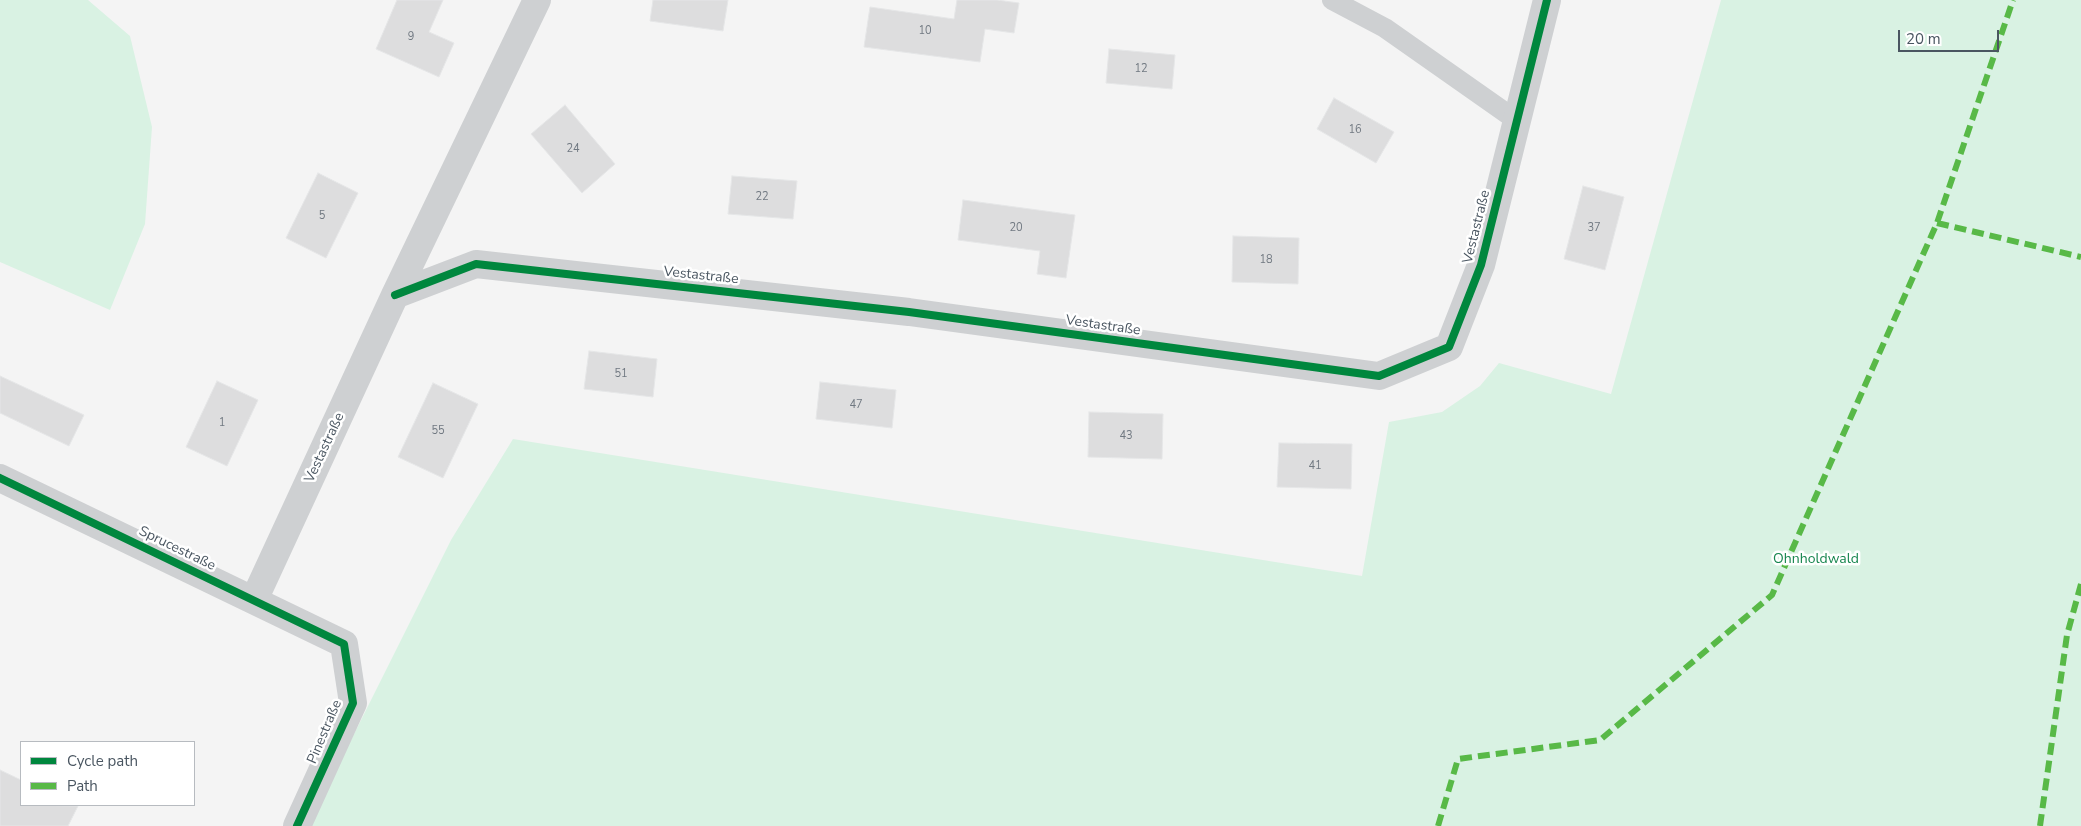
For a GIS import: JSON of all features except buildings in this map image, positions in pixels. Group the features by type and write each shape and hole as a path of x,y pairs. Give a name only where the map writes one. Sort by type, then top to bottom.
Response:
{"street":[{"name":"Vestastraße","path":"254,600 395,295 537,0"},
{"name":"Vestastraße","path":"395,295 476,264 909,312 1379,376 1450,348 1481,265 1547,0"},
{"name":"Sprucestraße","path":"0,478 344,644"},
{"name":"Pinestraße","path":"297,826 352,703 344,644"}],"lane":[{"path":"1332,0 1385,28 1516,120"}],"green space":[{"path":"0,0 88,0 130,36 152,127 145,224 110,310 0,262"},
{"name":"Ohnholdwald","path":"1721,0 2081,0 2081,826 308,826 451,540 513,439 1362,576 1389,422 1442,412 1480,386 1499,363 1611,394"}],"marked path":[{"path":"1438,826 1458,759 1600,740 1772,595 1937,223 2013,0"},
{"path":"1937,223 2081,257"},
{"path":"2040,826 2067,635 2081,584"}],"cycle path":[{"path":"395,295 476,264 909,312 1379,376 1449,347 1481,265 1547,0"},
{"path":"0,478 344,644 353,703 297,826"}]}
